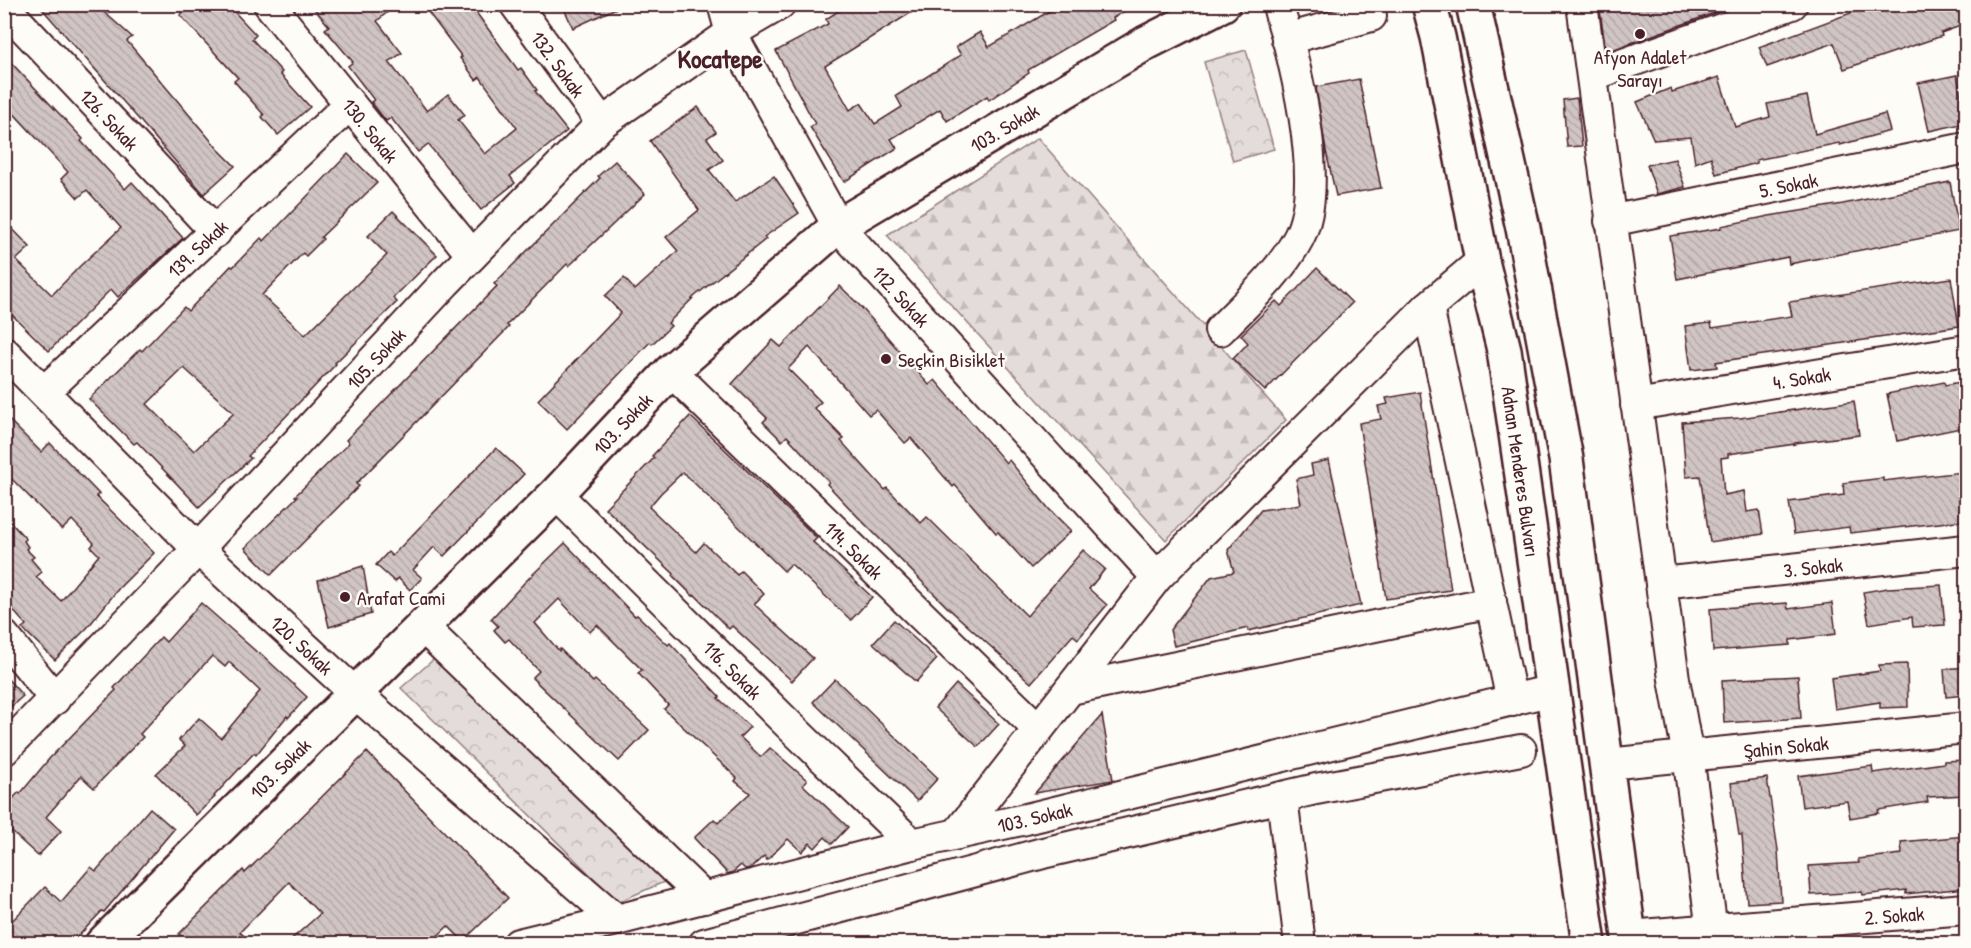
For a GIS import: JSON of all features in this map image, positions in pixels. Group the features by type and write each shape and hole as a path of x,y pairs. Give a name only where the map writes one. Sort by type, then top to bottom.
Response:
{"main road":[{"name":"103. Sokak","path":"102,944 556,494 671,371 838,226 1146,43 1222,4"},
{"name":"Adnan Menderes Bulvarı","path":"1429,4 1438,37 1482,261 1504,350 1590,944"},
{"path":"1473,4 1523,228 1566,459 1630,940"}],"street":[{"name":"130. Sokak","path":"269,4 472,255"},
{"name":"132. Sokak","path":"515,4 602,123"},
{"name":"112. Sokak","path":"723,4 731,33 838,226 1157,578"},
{"name":"105. Sokak","path":"4,750 198,549 472,255 602,123 731,33 780,4"},
{"path":"1220,330 1275,273 1299,238 1308,208 1310,177 1299,88 1278,4"},
{"path":"1582,4 1660,583 1688,756 1713,936"},
{"path":"1593,75 1792,4"},
{"name":"126. Sokak","path":"4,7 216,232"},
{"path":"1287,39 1371,16"},
{"name":"139. Sokak","path":"44,392 350,104"},
{"name":"5. Sokak","path":"1610,221 1966,148"},
{"path":"957,834 1157,578 1428,307 1482,261"},
{"path":"1428,307 1512,701"},
{"name":"4. Sokak","path":"1636,405 1966,350"},
{"name":"120. Sokak","path":"4,351 198,549 355,693 617,920"},
{"name":"114. Sokak","path":"671,371 1038,729"},
{"name":"116. Sokak","path":"556,494 912,844"},
{"name":"3. Sokak","path":"1660,583 1966,550"},
{"path":"1070,688 1491,602"},
{"path":"422,626 704,898"},
{"path":"4,636 55,699"},
{"name":"103. Sokak","path":"518,944 912,844 1553,690"},
{"name":"Şahin Sokak","path":"1607,764 1966,728"},
{"path":"704,944 1042,853 1282,797 1521,750"},
{"path":"1282,797 1300,944"},
{"name":"2. Sokak","path":"1630,940 1713,936 1966,909"}],"green space":[{"path":"1246,50 1274,149 1233,161 1204,62"},
{"path":"1038,138 1286,420 1166,540 887,235"},
{"path":"442,652 680,875 618,902 401,688"}],"building":[{"path":"38,4 95,4 132,37 127,41 235,166 204,194"},
{"path":"191,4 227,4 256,35 252,39 310,107 278,135 234,81 238,78 180,15"},
{"path":"310,4 397,4 377,21 402,53 389,62 427,111 448,94 465,115 458,120 485,154 517,128 480,77 476,80 460,58 462,57 422,4 470,4 518,70 521,68 537,90 535,91 567,131 510,176 515,183 481,210 428,144 418,152 391,118 386,121 371,102 374,100 348,66 353,62 325,29 329,26"},
{"path":"562,4 625,4 573,28"},
{"path":"849,4 925,4 825,66 850,110 861,103 875,124 902,107 896,96 961,55 956,47 980,32 989,47 1061,4 1136,4 1113,18 1114,20 1028,70 1029,73 989,100 987,96 947,121 940,109 891,139 897,148 844,182 810,127 815,124 776,51 828,24 826,19"},
{"name":"Afyon Adalet Sarayı","path":"1599,4 1739,4 1606,52"},
{"path":"1875,4 1966,4 1966,24 1941,33 1942,36 1844,69 1834,43 1767,67 1759,47"},
{"path":"4,55 83,139 81,141 125,189 132,182 183,238 118,297 111,289 49,351 4,307 4,220 30,247 16,260 52,295 121,228 87,190 78,198 61,179 68,172 4,103"},
{"path":"1957,75 1966,123 1929,131 1918,83"},
{"path":"1719,77 1735,127 1770,117 1767,104 1807,96 1815,134 1885,114 1890,131 1840,145 1839,143 1756,160 1757,163 1716,174 1711,157 1695,163 1691,137 1654,140 1637,102 1671,88 1672,92"},
{"path":"1359,79 1381,188 1336,196 1316,87"},
{"path":"1577,98 1582,146 1567,147 1563,100"},
{"path":"698,107 716,132 707,138 723,160 709,170 735,202 774,176 799,213 764,237 766,239 695,296 668,323 671,326 652,344 650,342 567,429 538,400 621,313 605,296 624,278 635,290 678,251 666,237 699,210 650,141"},
{"path":"348,154 377,183 321,237 323,239 306,256 303,253 262,295 305,335 387,255 368,236 393,211 437,255 393,298 397,302 335,363 248,456 251,458 199,507 137,442 134,444 89,399 140,349 142,351 184,307 188,311 261,238 264,241","holes":["184,368 234,413 194,451 147,404"]},
{"path":"1675,159 1685,187 1657,194 1647,165"},
{"path":"615,161 645,194 569,266 567,264 507,325 509,327 356,484 359,486 271,575 245,548 349,443 346,440 497,286 494,284 600,178 598,176"},
{"path":"1950,182 1959,231 1789,264 1788,257 1677,279 1670,236 1721,228 1721,226 1769,216 1843,204"},
{"path":"1317,268 1352,303 1265,391 1233,359 1248,343 1241,335 1276,301 1281,306"},
{"path":"1951,278 1959,326 1716,362 1717,367 1691,370 1685,326 1711,323 1712,328 1792,316 1789,302"},
{"path":"840,286 929,385 935,380 1006,463 1009,460 1049,509 1071,531 1031,568 998,532 996,533 955,485 953,487 911,438 905,443 876,410 869,415 809,347 788,369 821,402 814,408 844,439 841,441 885,490 887,488 921,523 927,517 1027,616 1083,550 1105,569 1089,589 1107,605 1078,639 1073,635 1031,683 948,608 827,484 829,482 787,436 782,441 763,422 767,418 732,384 773,340 781,347"},
{"path":"1966,381 1966,427 1897,441 1887,394 1944,382 1945,385"},
{"path":"1420,392 1451,590 1386,599 1359,423 1381,419 1378,406 1388,404 1386,398"},
{"path":"1854,401 1859,435 1728,454 1728,457 1721,458 1724,495 1744,491 1747,512 1759,510 1763,534 1710,542 1700,476 1686,477 1682,422 1740,418"},
{"path":"4,415 41,452 50,443 99,494 96,496 154,553 119,588 88,627 55,660 22,628 26,625 4,600 4,515 26,539 24,541 28,547 26,549 34,557 31,559 42,572 36,577 61,601 99,555 91,547 94,543 72,520 62,530 4,471"},
{"path":"690,416 817,538 813,542 872,597 851,620 791,564 784,571 683,472 661,493 649,507 696,552 704,543 737,575 741,571 764,594 754,604 813,658 792,681 732,626 729,629 695,595 693,596 673,576 674,574 605,508 654,458 652,456"},
{"path":"496,448 524,474 444,556 434,547 413,570 422,578 410,590 398,578 395,582 376,565 388,552 392,556"},
{"path":"1329,460 1361,605 1174,646 1170,630 1211,577 1234,572 1228,550 1261,510 1301,504 1296,479 1313,475 1311,464"},
{"path":"1963,472 1966,520 1850,533 1849,527 1794,534 1789,502 1844,495 1843,483"},
{"path":"565,543 635,616 637,615 668,645 670,643 720,697 718,698 750,727 740,737 761,757 770,748 807,780 803,785 848,827 832,844 825,837 815,848 810,843 802,852 788,839 767,860 764,856 751,868 745,869 741,865 728,874 694,838 714,819 718,823 750,793 735,781 737,778 664,709 668,705 638,673 642,670 597,625 590,632 559,599 535,623 559,651 560,649 593,682 595,680 649,730 619,761 532,678 539,671 509,639 505,642 494,630 498,626 491,619"},
{"name":"Arafat Cami","path":"363,566 371,614 329,627 318,580"},
{"path":"1941,585 1945,625 1913,627 1912,617 1869,624 1863,592"},
{"path":"201,603 307,697 288,718 287,716 256,755 254,753 196,815 156,774 185,746 179,740 199,718 221,738 260,691 229,662 225,667 212,656 140,734 143,737 94,788 81,776 46,817 61,831 38,856 4,825 4,808 19,792 20,794 49,759 116,690 114,688 161,637 166,642"},
{"path":"1787,603 1788,609 1832,603 1836,634 1790,640 1790,645 1713,651 1710,609"},
{"path":"894,620 937,659 916,682 873,643"},
{"path":"1907,664 1908,707 1880,708 1880,702 1835,709 1831,678 1880,671 1879,665"},
{"path":"1966,667 1966,695 1946,697 1944,669"},
{"path":"4,675 23,696 4,713"},
{"path":"1798,676 1801,718 1724,723 1722,680"},
{"path":"835,679 938,778 917,801 813,702"},
{"path":"956,684 999,724 978,747 935,708"},
{"path":"1102,715 1113,780 1035,793"},
{"path":"367,752 508,898 463,941 448,926 429,944 286,944 320,914 289,882 240,932 252,944 189,944 179,934 243,870 245,873"},
{"path":"1966,760 1966,795 1927,797 1928,802 1878,810 1879,813 1850,818 1847,801 1802,807 1798,776 1872,766 1873,773 1944,763 1944,761"},
{"path":"1767,778 1778,850 1781,901 1747,903 1742,835 1739,835 1731,783"},
{"path":"150,808 174,829 104,912 102,911 71,944 4,944 4,929 45,887 61,902 91,867 96,871"},
{"path":"1966,836 1966,888 1906,894 1906,890 1863,895 1862,892 1811,895 1809,866 1859,863 1858,859 1902,854 1901,842"}],"place":[{"name":"Afyon Adalet Sarayı","path":"1640,34"},
{"name":"Seçkin Bisiklet","path":"886,359"},
{"name":"Arafat Cami","path":"345,597"}],"district":[{"name":"Kocatepe","path":"720,58"}]}
